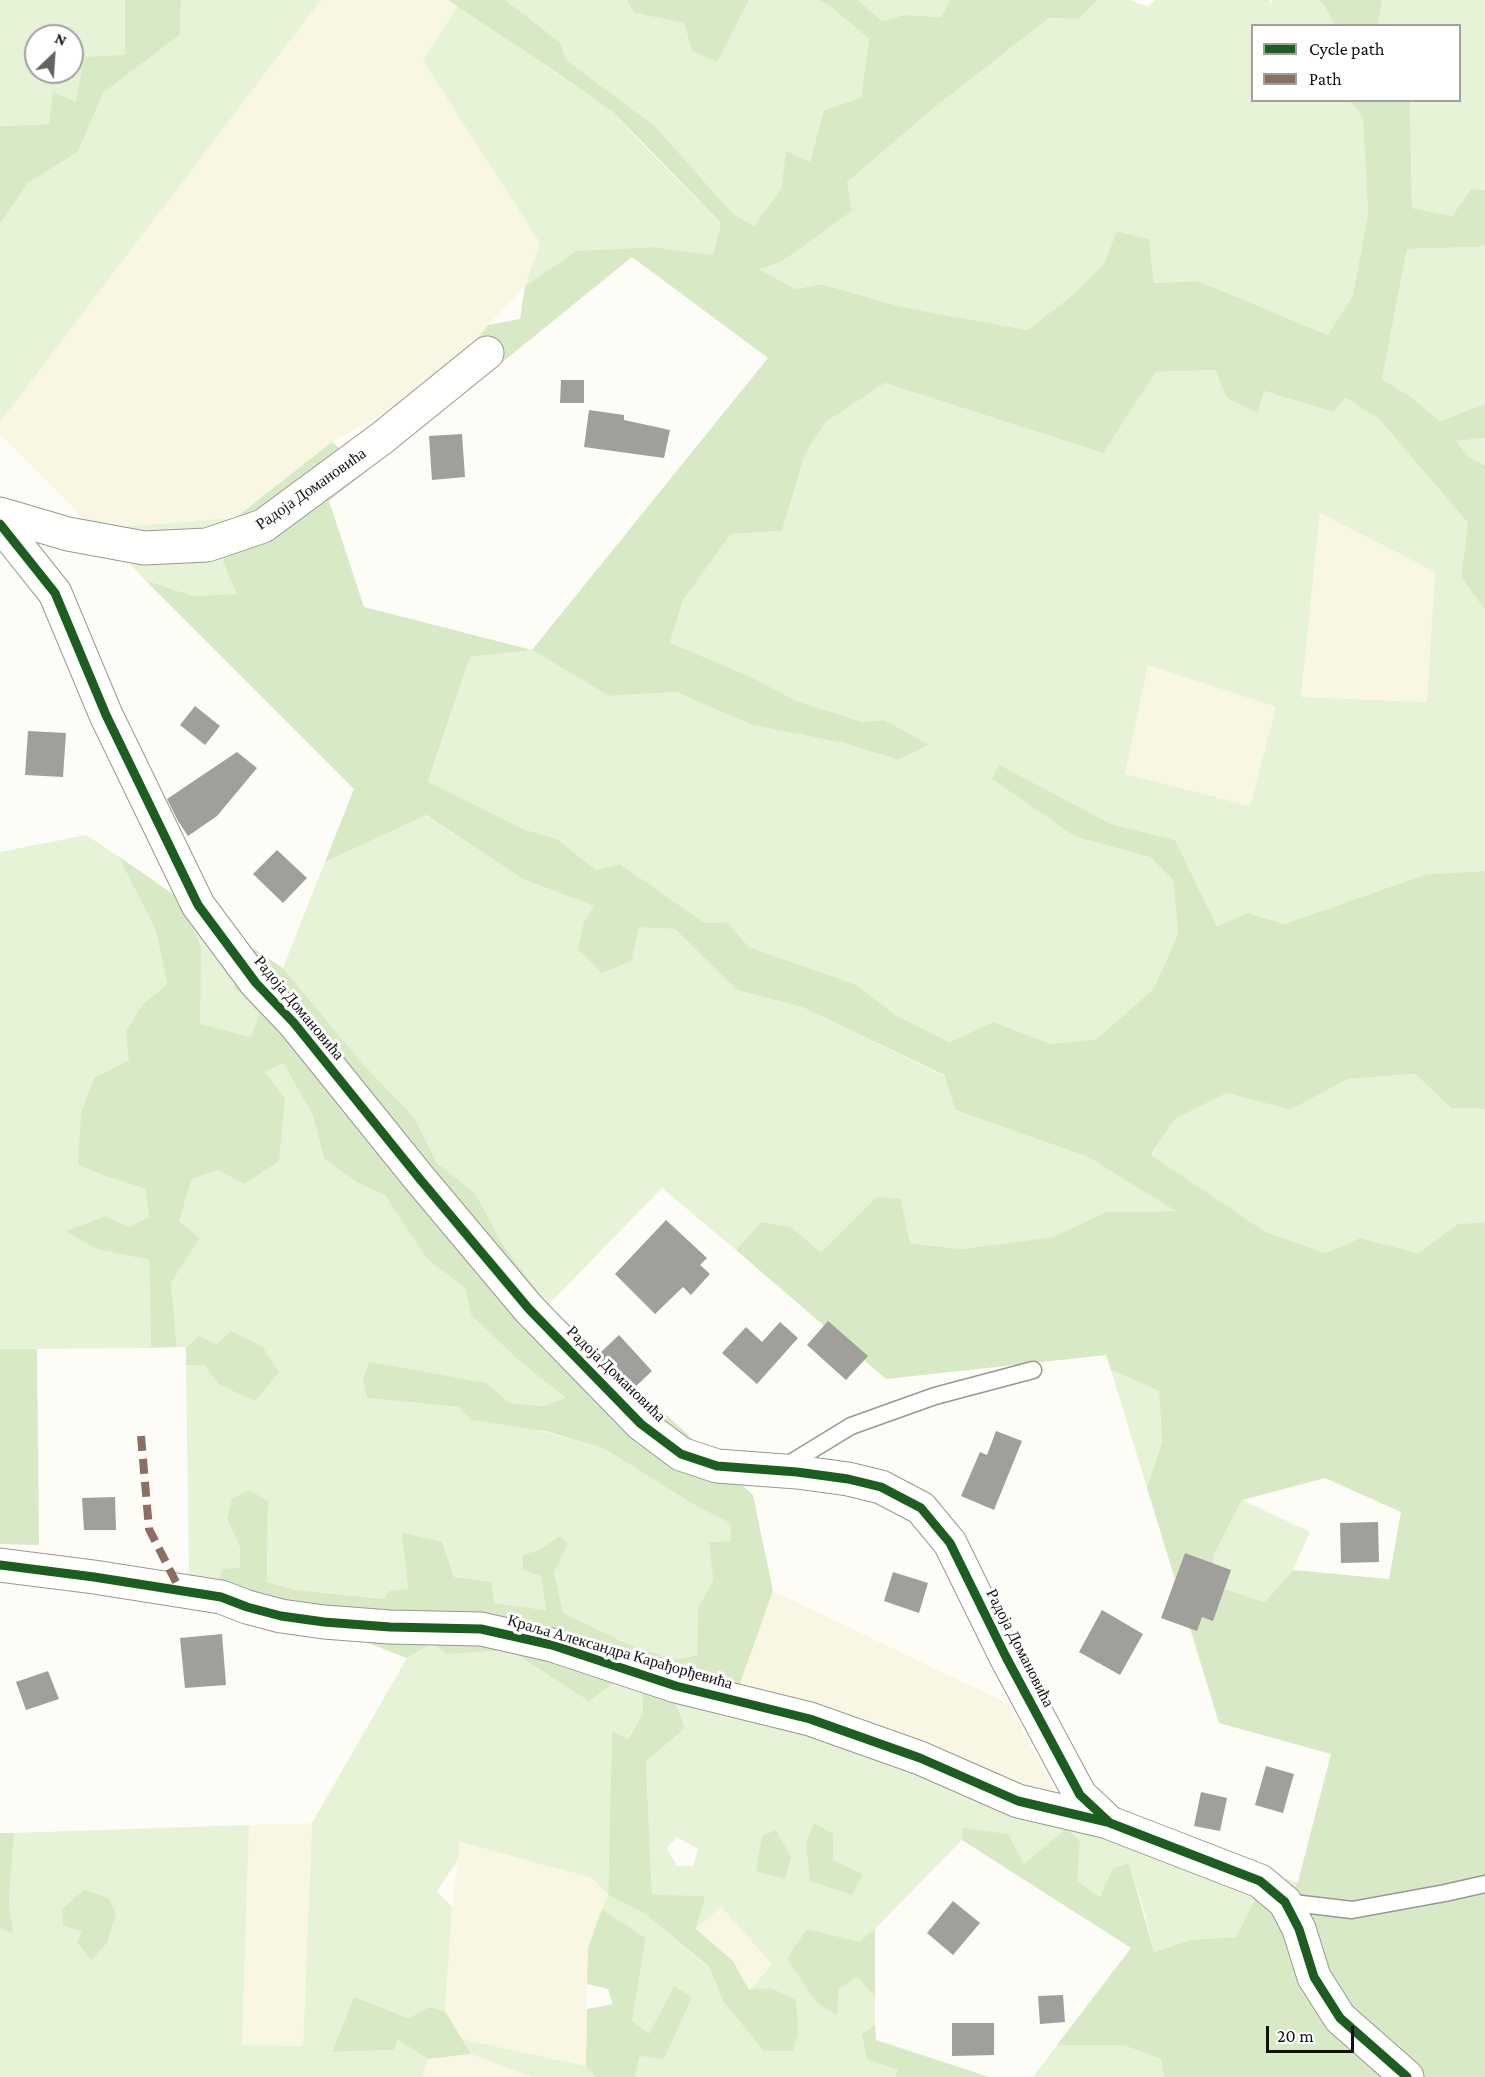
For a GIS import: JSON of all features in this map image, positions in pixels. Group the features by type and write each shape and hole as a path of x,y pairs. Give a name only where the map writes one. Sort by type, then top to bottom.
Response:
{"street":[{"name":"Радоја Домановића","path":"0,514 68,534 144,548 207,545 263,526 382,438 487,353"},
{"name":"Радоја Домановића","path":"0,524 55,593 106,715 198,905 256,983 294,1023 419,1178 529,1309 641,1424 681,1454 717,1466 848,1479 881,1487 921,1508 950,1543 1006,1657 1080,1795 1110,1823 1260,1881 1285,1902 1299,1929 1314,1977 1340,2018 1407,2077"},
{"name":"Краља Александра Карађорђевића","path":"0,1564 94,1576 221,1597 281,1616 390,1628 481,1629 552,1645 676,1686 810,1719 920,1758 1018,1801 1110,1823"}],"lane":[{"path":"778,1471 851,1426 935,1396 1033,1370"},
{"path":"1285,1902 1352,1910 1485,1884"}],"shaded area":[{"path":"321,0 448,0 458,5 423,61 540,243 525,286 488,325 468,351 392,409 332,442 235,518 94,529 0,435 0,422"},
{"path":"1320,513 1435,572 1428,702 1301,697"},
{"path":"1148,665 1276,707 1250,806 1125,774"},
{"path":"773,1591 1009,1704 1061,1804 739,1686"},
{"path":"312,1823 303,2046 242,2045 249,1825"},
{"path":"460,1842 592,1878 608,1895 588,1948 586,2066 462,2039 445,2011 452,1907"},
{"path":"721,1907 772,1964 749,1991 733,1961 696,1929"},
{"path":"471,2054 531,2077 423,2077 428,2059"}],"green space":[{"path":"0,0 125,0 125,55 76,103 49,124 0,126"},
{"path":"125,0 181,0 180,35 103,93 78,152 28,183 0,224 0,126 49,124 53,92 76,102 79,84 84,84 84,57 125,55"},
{"path":"181,0 321,0 0,422 0,224 28,183 78,152 103,93 180,35"},
{"path":"448,0 505,0 560,42 566,60 656,127 732,213 754,226 781,189 786,151 810,162 824,110 861,98 869,39 830,6 819,0 858,0 882,21 904,15 941,17 950,0 1098,0 1078,19 1049,18 934,108 847,182 852,211 781,262 759,269 796,289 821,284 902,307 1027,330 1074,294 1104,264 1117,231 1149,239 1154,283 1198,281 1328,335 1353,295 1368,214 1363,118 1351,102 1410,102 1412,208 1452,216 1471,189 1485,190 1485,245 1407,249 1382,379 1411,397 1440,421 1485,404 1485,438 1456,441 1469,457 1485,465 1485,610 1461,577 1468,523 1380,420 1346,398 1333,412 1264,391 1258,413 1227,398 1215,370 1156,372 1103,453 885,383 826,422 805,454 782,531 731,534 683,600 670,643 747,675 797,701 862,722 884,720 929,745 899,760 844,743 752,725 676,692 609,696 532,650 768,358 632,257 389,454 488,325 520,319 525,286 576,251 652,247 713,255 721,223 613,112"},
{"path":"505,0 627,0 634,13 684,23 692,51 717,61 749,0 819,0 830,6 869,39 861,99 824,110 810,163 786,152 781,189 754,226 732,213 656,127 566,60 560,42"},
{"path":"627,0 749,0 717,62 692,51 684,23 634,13"},
{"path":"858,0 950,0 941,17 904,15 882,21"},
{"path":"1098,0 1131,0 1148,7 1155,0 1269,0 1271,4 1273,0 1318,0 1323,4 1334,24 1251,24 1251,102 1351,102 1363,118 1368,214 1353,295 1328,335 1198,281 1154,283 1149,239 1118,231 1104,264 1074,294 1027,330 902,307 821,284 796,289 759,269 781,262 847,182 934,108 1049,18 1078,19"},
{"path":"1318,0 1382,0 1378,24 1334,24 1323,4"},
{"path":"1382,0 1485,0 1485,190 1471,189 1452,216 1412,208 1410,102 1461,102 1461,24 1378,24"},
{"path":"458,5 613,112 721,223 713,255 652,247 576,251 525,286 540,243 423,61"},
{"path":"1485,245 1485,404 1440,421 1411,397 1382,379 1407,249"},
{"path":"1215,370 1227,398 1258,412 1264,391 1333,412 1346,398 1380,420 1468,523 1461,577 1485,610 1485,871 1427,874 1284,924 1248,913 1217,926 1175,840 1111,824 999,766 1076,837 1150,857 1173,880 1178,932 1154,988 1097,1039 1051,1044 994,1022 949,1042 895,1015 857,985 749,947 727,922 705,923 620,864 596,870 557,839 523,829 428,783 470,657 532,650 609,696 676,692 752,725 844,743 899,760 928,746 884,720 862,722 797,701 747,675 670,643 683,600 731,534 782,531 805,454 826,422 885,383 1103,453 1155,372","holes":["1320,513 1435,572 1427,702 1301,697","1148,665 1276,707 1250,806 1125,774"]},
{"path":"1485,438 1485,465 1469,457 1456,441"},
{"path":"332,442 367,471 329,501 364,607 532,650 470,657 428,782 523,829 557,839 596,870 620,864 705,923 727,922 749,947 857,985 895,1015 949,1042 994,1022 1051,1044 1097,1039 1154,988 1178,933 1173,880 1150,857 1076,837 992,779 999,765 1111,824 1175,840 1217,926 1248,913 1284,924 1427,874 1485,871 1485,1109 1451,1108 1415,1074 1348,1079 1290,1110 1227,1093 1175,1119 1151,1155 1264,1231 1325,1253 1360,1238 1418,1253 1458,1224 1485,1222 1485,2077 1164,2077 1161,2059 1123,2045 1057,2045 1131,1948 962,1840 963,1828 1008,1834 1024,1864 1066,1829 1080,1841 1077,1881 1100,1897 1113,1868 1129,1863 1154,1952 1190,1940 1236,1937 1257,1896 1290,1895 1298,1882 1331,1754 1219,1723 1147,1488 1162,1442 1159,1391 1111,1370 1106,1355 886,1379 736,1250 761,1222 791,1227 821,1253 877,1197 901,1199 910,1243 961,1249 1053,1237 1106,1212 1176,1211 1088,1157 955,1110 944,1075 802,1007 737,990 675,929 639,927 631,961 602,973 578,949 584,922 594,906 523,879 426,815 325,862 354,789 145,580 193,596 237,594 223,562 235,518","holes":["1325,1478 1401,1512 1389,1579 1293,1570 1265,1602 1216,1586 1213,1556 1242,1500"]},
{"path":"235,518 223,562 238,594 193,596 145,580 131,565 167,558 94,529"},
{"path":"425,815 523,879 594,906 584,922 675,929 737,990 802,1007 944,1076 955,1110 1088,1157 1178,1211 1106,1212 1053,1237 961,1249 910,1243 901,1199 821,1254 791,1227 761,1222 736,1250 662,1188 548,1305 502,1243 475,1193 437,1163 414,1117 362,1063 283,968 325,862"},
{"path":"86,835 118,856 156,931 167,984 143,1004 129,1060 94,1078 111,1178 147,1189 149,1217 129,1227 105,1216 67,1231 96,1249 149,1260 151,1348 0,1349 0,852"},
{"path":"118,856 176,896 201,946 200,1024 251,1037 259,1014 234,987 253,948 283,968 362,1063 414,1117 437,1163 475,1193 502,1243 548,1305 753,1495 773,1591 739,1686 674,1699 685,1728 646,1762 652,1895 705,1896 696,1929 733,1961 749,1990 771,1988 796,2000 798,2033 793,2051 764,2051 723,2001 709,1967 644,1913 608,1895 612,1731 628,1739 643,1713 642,1686 617,1680 589,1701 510,1650 446,1654 433,1643 407,1658 220,1586 221,1569 240,1568 240,1548 227,1519 232,1499 249,1490 268,1501 267,1582 296,1590 384,1599 389,1591 408,1588 402,1533 442,1542 454,1577 492,1582 494,1603 546,1610 541,1576 523,1570 523,1555 540,1549 560,1536 568,1544 554,1573 563,1613 628,1644 674,1660 697,1655 698,1608 713,1580 709,1542 731,1541 730,1523 696,1506 605,1449 546,1431 472,1420 459,1407 367,1398 363,1379 369,1362 487,1383 510,1403 543,1406 566,1398 517,1359 471,1315 465,1288 426,1258 385,1195 358,1183 324,1159 313,1116 283,1063 265,1072 285,1099 279,1161 244,1184 218,1170 192,1179 179,1221 200,1238 171,1283 177,1347 151,1348 149,1260 96,1249 66,1231 105,1216 129,1227 149,1217 146,1189 78,1165 81,1113 94,1078 129,1060 126,1031 143,1004 167,984 156,931"},
{"path":"176,896 253,948 235,987 259,1014 251,1037 200,1025"},
{"path":"283,1063 313,1116 324,1159 358,1183 385,1195 426,1258 465,1288 471,1315 517,1359 566,1398 543,1406 510,1403 487,1383 450,1377 367,1398 459,1407 605,1449 696,1506 730,1523 731,1541 709,1542 713,1580 698,1608 697,1655 674,1660 628,1644 562,1613 554,1573 568,1544 560,1536 540,1549 523,1555 541,1576 546,1610 494,1603 492,1582 454,1577 403,1533 408,1588 389,1591 384,1599 296,1590 267,1582 268,1501 227,1519 240,1548 240,1568 220,1586 189,1574 186,1365 204,1365 218,1384 217,1344 199,1336 186,1347 177,1347 171,1283 200,1238 179,1221 192,1179 218,1170 265,1071"},
{"path":"1415,1074 1451,1108 1485,1109 1485,1222 1458,1224 1418,1253 1360,1238 1325,1253 1264,1231 1151,1156 1175,1119 1227,1093 1290,1110 1348,1079"},
{"path":"231,1331 262,1346 279,1372 255,1401 218,1384 204,1365 186,1365 186,1347 199,1336 217,1344"},
{"path":"0,1349 37,1349 39,1545 0,1544"},
{"path":"1111,1370 1159,1391 1162,1442 1147,1488"},
{"path":"1242,1500 1310,1532 1293,1570 1265,1602 1216,1586 1213,1556"},
{"path":"434,1643 510,1650 642,1686 643,1713 627,1739 612,1732 608,1895 592,1878 460,1842 458,1860 437,1891 452,1907 445,2011 429,2007 410,2018 354,1997 332,2052 393,2050 398,2040 428,2059 423,2077 0,2077 0,1928 12,1933 9,1901 14,1833 249,1825 242,2045 303,2046 312,1823 407,1658","holes":["109,1898 116,1914 107,1943 82,1931"]},
{"path":"739,1686 1011,1810 1298,1882 1290,1895 1257,1896 1237,1937 1190,1940 1154,1952 1129,1863 1113,1868 1100,1898 1076,1881 1080,1841 1024,1864 963,1829 962,1840 859,1943 807,1929 837,2015 839,1989 858,1977 875,1998 875,2025 862,2034 898,2070 895,2077 635,2077 640,2056 674,1986 649,2035 632,2021 646,1938 602,1909 608,1895 644,1913 709,1968 723,2001 771,1988 749,1991 772,1964 721,1907 696,1929 704,1896 652,1896 646,1762 685,1728 674,1699","holes":["677,1837 698,1849 693,1866 677,1866 667,1848"]},
{"path":"814,1823 833,1834 833,1860 863,1874 852,1895 810,1881 806,1843"},
{"path":"776,1830 791,1857 785,1879 756,1871 762,1836"},
{"path":"0,1833 14,1833 9,1901 13,1934 0,1928"},
{"path":"84,1890 109,1898 116,1914 107,1943 91,1960 77,1942 82,1931 63,1926 62,1909"},
{"path":"602,1909 646,1938 632,2021 649,2034 674,1986 692,1997 664,2059 640,2056 635,2077 596,2077 586,2066 587,2009 613,2004 608,1989 587,1984 588,1948"},
{"path":"807,1929 859,1942 875,1929 875,1998 858,1977 839,1989 837,2015 817,2003 787,1958"},
{"path":"354,1997 409,2018 429,2007 445,2011 471,2054 428,2059 398,2040 394,2050 332,2052"},
{"path":"875,2025 876,2040 989,2077 895,2077 898,2070 867,2059 862,2034"},
{"path":"462,2039 586,2066 596,2077 531,2077 471,2054"},
{"path":"1057,2045 1123,2045 1161,2059 1164,2077 1033,2077"}],"building":[{"path":"561,380 584,380 584,403 560,403"},
{"path":"589,410 624,415 624,420 670,430 664,458 584,447"},
{"path":"462,434 465,477 432,480 429,436"},
{"path":"195,706 220,726 205,745 180,725"},
{"path":"28,731 66,733 63,777 25,775"},
{"path":"237,752 257,768 217,816 188,836 167,799"},
{"path":"277,850 307,878 283,903 253,874"},
{"path":"666,1220 707,1258 700,1265 710,1274 691,1295 683,1287 655,1314 615,1274"},
{"path":"828,1321 868,1356 846,1380 807,1345"},
{"path":"780,1322 798,1338 757,1384 722,1353 746,1327 762,1342"},
{"path":"619,1335 652,1371 633,1389 599,1354"},
{"path":"996,1431 1022,1441 994,1510 961,1496 980,1452 987,1455"},
{"path":"115,1497 116,1530 84,1530 82,1498"},
{"path":"1378,1522 1379,1562 1341,1563 1340,1523"},
{"path":"1185,1553 1231,1570 1213,1621 1202,1617 1197,1631 1161,1618"},
{"path":"893,1572 928,1583 919,1613 884,1601"},
{"path":"1102,1610 1143,1634 1120,1675 1079,1652"},
{"path":"222,1634 226,1685 185,1688 180,1638"},
{"path":"48,1671 59,1699 26,1710 16,1682"},
{"path":"1266,1766 1294,1774 1283,1813 1255,1805"},
{"path":"1201,1792 1227,1798 1220,1831 1194,1826"},
{"path":"953,1901 980,1923 953,1955 927,1933"},
{"path":"1063,1995 1065,2022 1040,2024 1038,1996"},
{"path":"952,2023 994,2023 994,2055 952,2056"}],"marked path":[{"path":"141,1436 149,1529 180,1590"}],"cycle path":[{"path":"0,524 55,593 106,715 198,905 256,983 294,1023 419,1178 529,1309 641,1424 681,1454 717,1466 797,1472 848,1479 881,1487 921,1508 950,1543 1006,1657 1080,1795 1110,1823 1260,1881 1285,1902 1299,1929 1314,1977 1340,2018 1407,2077"},
{"path":"0,1565 221,1597 281,1616 390,1627 481,1629 552,1645 676,1686 810,1719 920,1758 1018,1801 1107,1822"}]}
